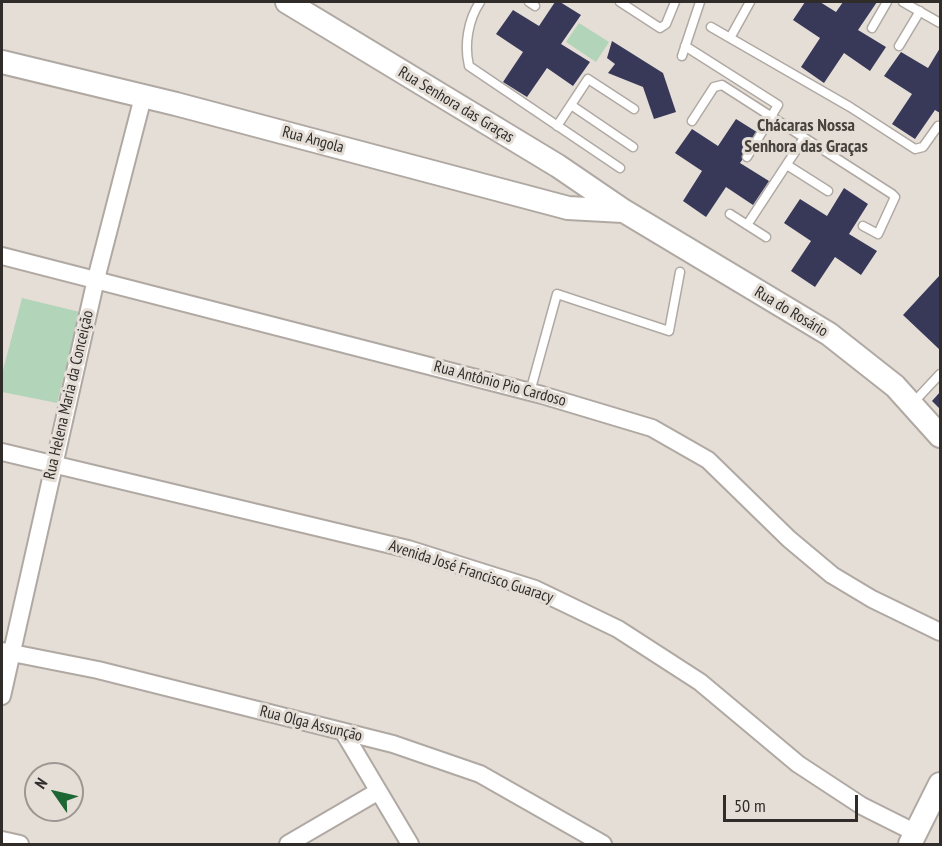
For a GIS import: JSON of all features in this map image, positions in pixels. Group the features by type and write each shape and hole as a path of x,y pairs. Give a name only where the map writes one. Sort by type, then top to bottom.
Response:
{"street":[{"name":"Rua Senhora das Graças","path":"287,2 558,166 624,211"},
{"name":"Rua Angola","path":"2,62 568,208 624,211"},
{"name":"Rua Helena Maria da Conceição","path":"2,696 7,652 96,279 143,97"},
{"name":"Rua do Rosário","path":"624,211 829,334 895,386 940,436"},
{"name":"Rua Antônio Pio Cardoso","path":"2,256 530,392 652,428 708,460 789,539 832,575 872,599 940,632"},
{"name":"Avenida José Francisco Guaracy","path":"2,452 408,549 535,589 618,629 700,682 798,764 913,839"},
{"name":"Rua Olga Assunção","path":"7,652 98,670 393,744 480,774 603,844"},
{"path":"344,733 410,844"},
{"path":"913,839 940,784"},
{"path":"288,844 377,792"},
{"path":"2,840 20,844"}],"lane":[{"path":"480,2 474,10 465,51 469,66 620,168"},
{"path":"620,2 660,28 666,24 675,2"},
{"path":"682,56 700,2"},
{"path":"730,38 750,2"},
{"path":"872,28 887,2"},
{"path":"903,2 940,23"},
{"path":"899,46 920,11"},
{"path":"711,27 850,107 915,149 923,147 938,126"},
{"path":"685,46 778,105 747,157"},
{"path":"556,126 588,79 634,109"},
{"path":"692,121 714,87 722,85 895,197 878,234 863,225"},
{"path":"570,105 633,147"},
{"path":"747,225 804,138"},
{"path":"787,165 828,191"},
{"path":"730,214 766,237"},
{"path":"530,392 557,294 669,331 680,272"},
{"path":"911,404 940,374"}],"green space":[{"path":"579,23 609,42 596,62 566,42"},
{"path":"22,298 80,312 57,403 2,392 2,374"}],"building":[{"path":"555,2 560,2 581,15 561,44 590,62 573,86 547,68 527,97 503,82 523,52 496,34 513,10 539,26"},
{"path":"805,2 820,2 836,12 843,2 877,2 858,30 886,47 870,71 844,53 824,83 801,67 820,38 793,20"},
{"path":"612,41 663,73 676,112 654,119 643,87 608,73 615,64 607,58"},
{"path":"940,48 940,113 935,110 915,139 892,124 912,94 884,76 901,52 928,68"},
{"path":"736,119 760,134 740,163 769,181 753,205 726,187 706,217 683,201 702,171 675,153 692,129 718,146"},
{"path":"844,188 868,204 849,234 877,251 861,275 835,257 815,287 791,271 811,241 784,223 800,199 827,216"},
{"path":"940,275 940,350 903,315"},
{"path":"940,392 940,409 932,401"}],"district":[{"name":"Chácaras Nossa Senhora das Graças","path":"806,136"}]}
